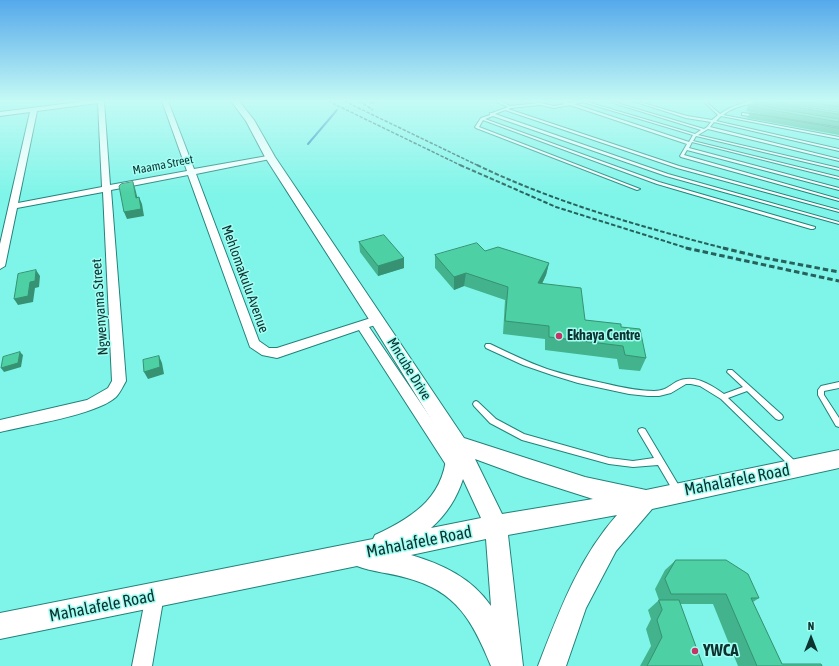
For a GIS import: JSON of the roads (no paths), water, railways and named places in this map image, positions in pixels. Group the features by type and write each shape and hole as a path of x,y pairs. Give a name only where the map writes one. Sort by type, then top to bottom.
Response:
{"main road":[{"name":"Mncube Drive","path":"257,132 270,157 378,320 457,444 496,526 509,666"},
{"path":"355,555 409,531 433,511 449,487 456,467 457,444 524,468 578,485 646,500 608,543 578,595 552,666"},
{"name":"Mahalafele Road","path":"0,626 496,526 646,500 679,491 839,459"},
{"path":"355,555 415,566 447,580 466,594 478,608 505,666"}],"street":[{"path":"0,266 29,132"},
{"name":"Ngwenyama Street","path":"0,426 90,405 105,398 116,388 119,381 103,132"},
{"name":"Mehlomakulu Avenue","path":"177,132 254,344 266,352 277,353 378,320"},
{"name":"Maama Street","path":"14,206 270,157"},
{"path":"362,325 456,467"},
{"path":"142,666 155,595"}],"lane":[{"path":"490,132 638,189"},
{"path":"516,132 658,183 813,228"},
{"path":"543,132 667,175 839,223"},
{"path":"573,132 678,167 839,211"},
{"path":"658,132 690,142 839,178"},
{"path":"685,132 839,169"},
{"path":"700,132 695,135 682,156 839,200"},
{"path":"719,132 839,160"},
{"path":"761,132 839,150"},
{"path":"809,132 839,138"},
{"path":"687,149 839,189"},
{"path":"488,346 538,368 577,380 627,392 656,394 670,392 678,385 686,381 698,382 710,387 723,397 797,468"},
{"path":"730,372 779,417"},
{"path":"839,385 823,388 821,390 821,395 839,424"},
{"path":"723,397 748,388"},
{"path":"476,404 493,420 522,437 609,461 633,464 660,461"},
{"path":"642,431 679,491"}],"waterway":[{"path":"308,144 318,132"}],"railway":[{"path":"392,132 462,166"},
{"path":"409,132 479,166"},
{"path":"460,165 556,207 689,249"},
{"path":"477,165 537,191 600,213 725,249"},
{"path":"689,249 839,281"},
{"path":"725,249 765,258 839,272"}],"place":[{"name":"Ekhaya Centre","path":"559,336"},
{"name":"YWCA","path":"695,651"}]}
